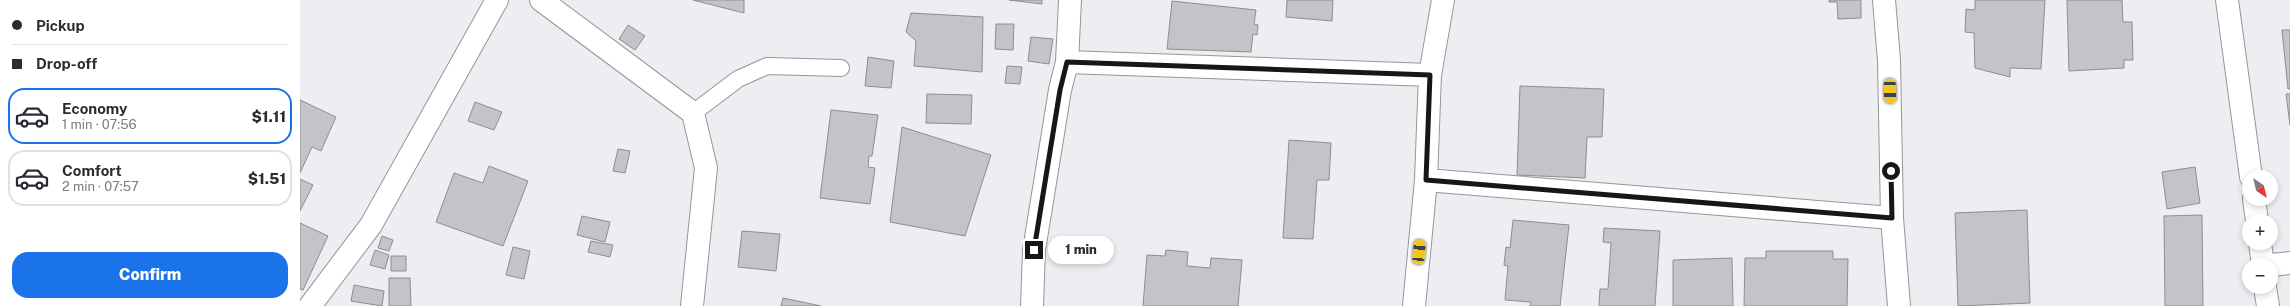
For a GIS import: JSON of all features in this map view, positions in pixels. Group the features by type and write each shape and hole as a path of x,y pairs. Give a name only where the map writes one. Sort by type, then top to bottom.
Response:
{"street":[{"path":"310,306 371,225 497,0"},
{"path":"540,0 693,113 706,168 692,306"},
{"path":"1032,306 1034,250 1060,90 1067,62 1070,0"},
{"path":"1414,306 1426,180 1430,75 1442,0"},
{"path":"1884,0 1889,60 1892,218 1899,306"},
{"path":"2227,0 2250,170"},
{"path":"1067,62 1430,75"},
{"path":"1426,180 1892,218"},
{"path":"2278,264 2290,263"},
{"path":"2266,294 2268,306"}],"lane":[{"path":"693,113 738,79 767,66 840,68"}],"building":[{"path":"693,0 744,0 744,13"},
{"path":"1009,0 1042,0 1042,4"},
{"path":"1287,0 1333,0 1332,21 1286,17"},
{"path":"1829,0 1861,0 1861,18 1838,19 1837,2 1829,2"},
{"path":"1975,0 2045,0 2041,69 2010,68 2010,77 1975,68 1974,33 1965,32 1966,9 1975,10"},
{"path":"2067,0 2122,0 2123,22 2132,22 2133,60 2124,60 2124,68 2069,71"},
{"path":"1172,1 1256,10 1254,24 1258,25 1257,35 1253,34 1251,52 1167,49"},
{"path":"911,13 983,17 982,72 914,66 916,41 906,32"},
{"path":"996,24 1014,24 1013,50 995,49"},
{"path":"628,25 645,36 635,50 619,39"},
{"path":"2282,30 2290,30 2290,89 2288,89"},
{"path":"1031,37 1053,39 1049,64 1028,61"},
{"path":"868,57 894,61 891,88 865,86"},
{"path":"1007,66 1022,67 1020,84 1005,83"},
{"path":"1520,86 1604,89 1602,137 1587,137 1585,178 1517,175"},
{"path":"927,94 972,95 971,124 926,123"},
{"path":"2286,94 2290,94 2290,125"},
{"path":"300,100 336,117 321,151 312,147 300,173"},
{"path":"475,102 502,112 494,130 468,121"},
{"path":"831,110 878,115 872,156 869,156 868,167 875,168 870,204 820,198"},
{"path":"902,127 991,155 965,236 890,222"},
{"path":"1289,140 1331,143 1329,180 1317,180 1313,239 1283,238"},
{"path":"618,149 630,151 625,173 613,171"},
{"path":"489,166 528,181 503,246 436,222 454,173 483,183"},
{"path":"2195,167 2200,203 2167,209 2162,172"},
{"path":"300,179 313,185 300,211"},
{"path":"2027,210 2030,303 1958,306 1955,213"},
{"path":"2202,215 2203,306 2165,306 2164,216"},
{"path":"582,216 610,222 605,242 577,235"},
{"path":"1513,220 1569,225 1560,306 1530,306 1531,302 1505,300 1508,266 1504,265 1506,247 1510,248"},
{"path":"300,223 328,236 303,290 300,289"},
{"path":"1604,228 1660,231 1655,306 1599,306 1600,289 1608,289 1611,243 1603,242"},
{"path":"742,231 780,234 776,271 738,267"},
{"path":"382,236 393,240 389,251 378,248"},
{"path":"591,241 613,245 610,257 588,252"},
{"path":"513,247 530,251 524,279 506,275"},
{"path":"375,250 389,255 385,269 370,265"},
{"path":"1166,250 1188,252 1187,266 1210,268 1211,258 1242,260 1238,306 1143,306 1147,255 1165,256"},
{"path":"1766,251 1833,251 1833,259 1848,259 1847,306 1744,306 1745,258 1766,258"},
{"path":"391,256 406,256 406,271 391,271"},
{"path":"1732,258 1733,306 1673,306 1673,260"},
{"path":"389,278 410,278 411,306 389,306"},
{"path":"354,285 384,291 382,306 351,301"},
{"path":"783,298 821,306 781,306"}],"route":[{"path":"1034,250 1060,90 1067,62 1430,75 1426,180 1892,218 1891,171"}]}
